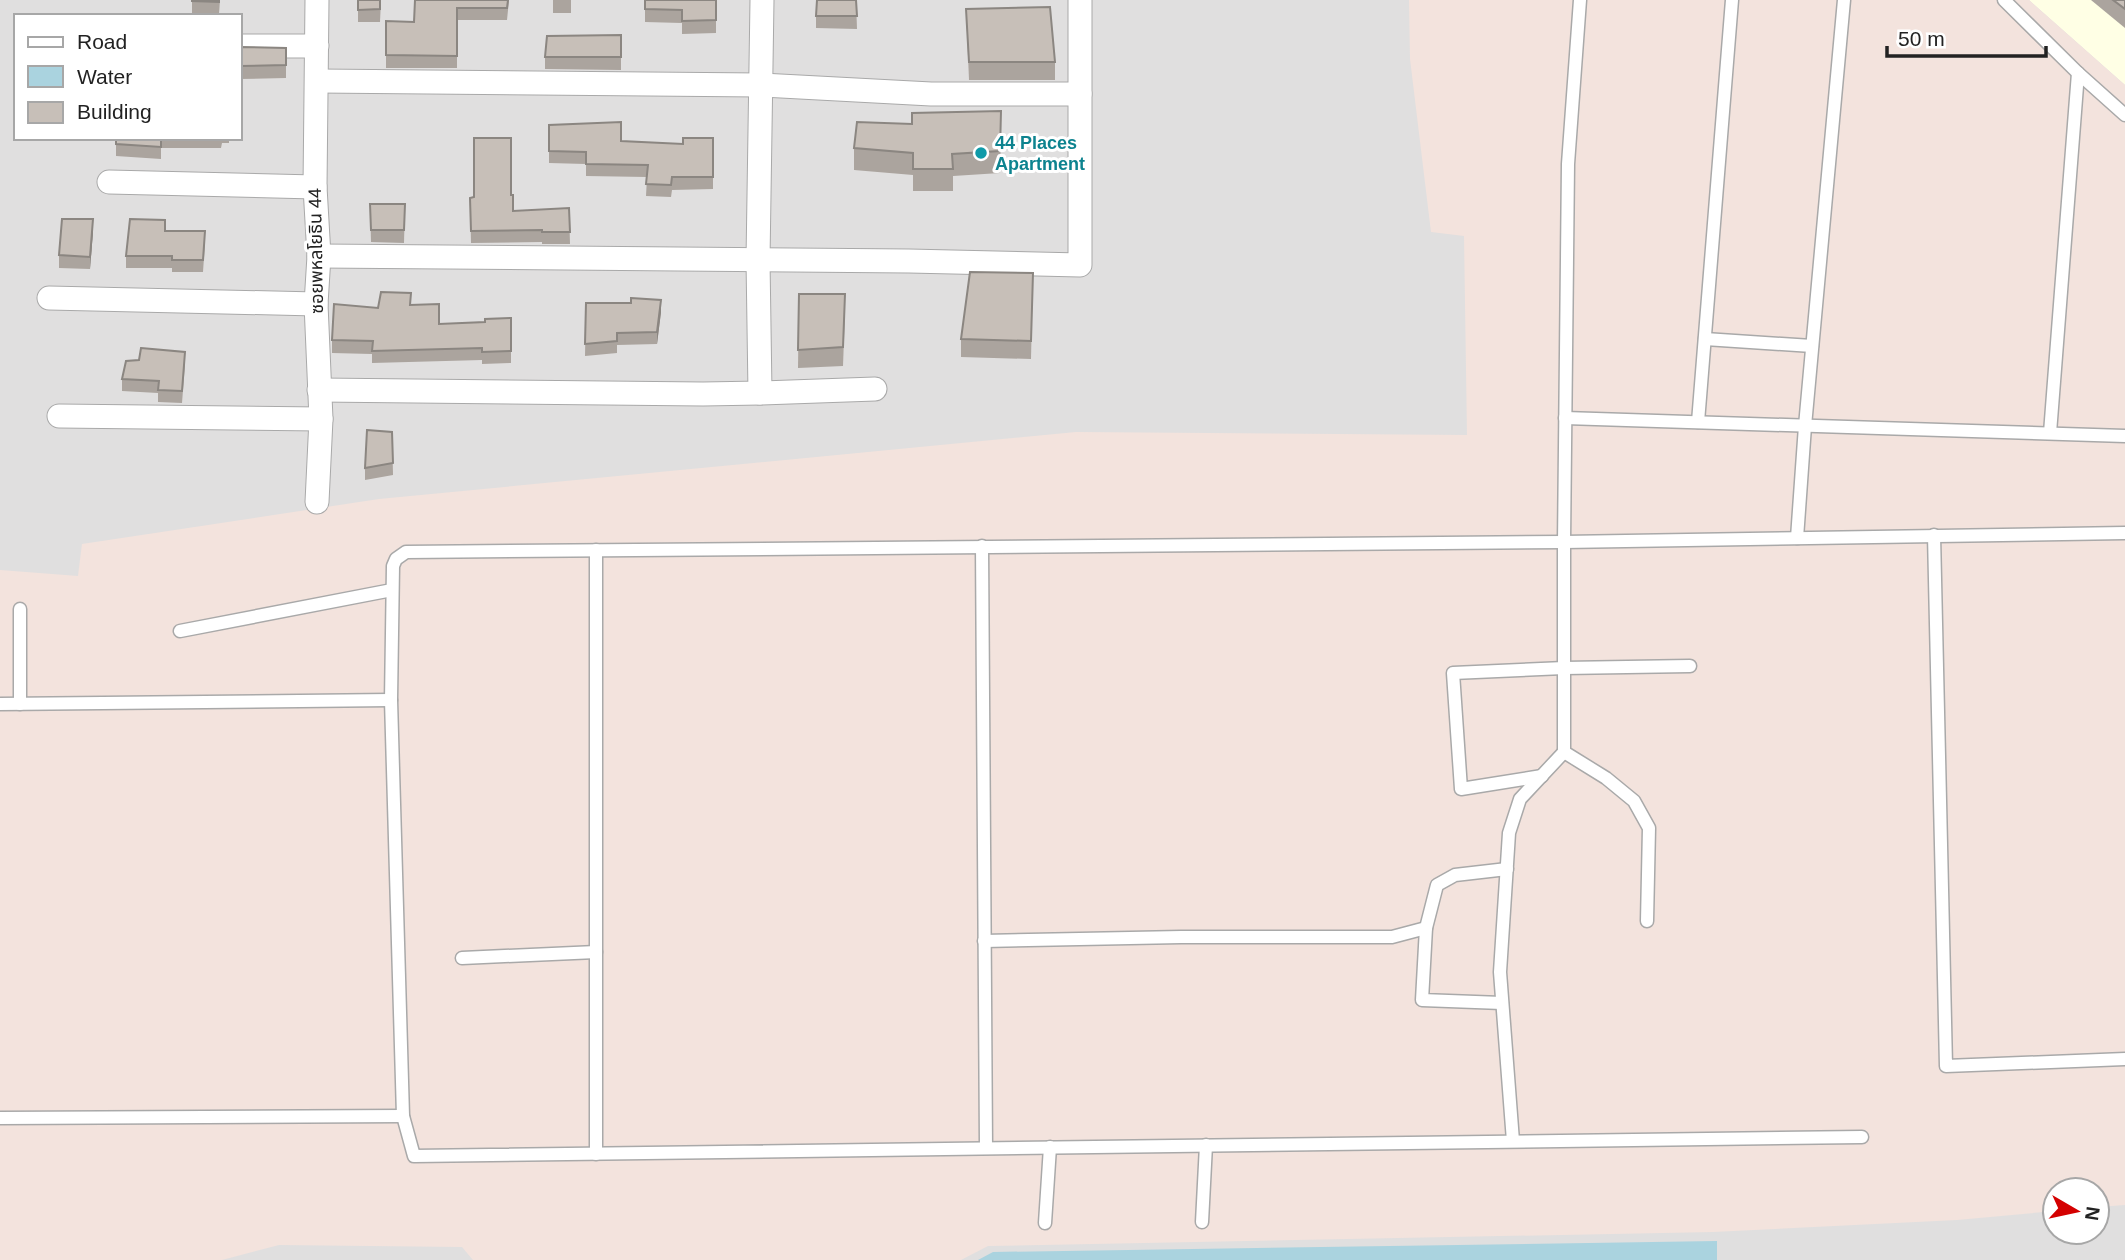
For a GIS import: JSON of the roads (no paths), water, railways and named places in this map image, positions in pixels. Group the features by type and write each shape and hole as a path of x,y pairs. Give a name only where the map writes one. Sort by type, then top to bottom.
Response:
{"street":[{"name":"ซอยพหลโยธิน 44","path":"317,0 315,187 319,256 316,304 321,419 317,502"},
{"path":"760,393 758,260 762,0"},
{"path":"319,256 1080,265 1080,0"},
{"path":"242,46 317,46"},
{"path":"318,81 760,85 931,94 1080,94"},
{"path":"109,182 315,187"},
{"path":"49,298 316,304"},
{"path":"320,390 703,394 875,389"},
{"path":"60,416 321,419"}],"lane":[{"path":"1513,1141 1500,972 1509,833 1520,799 1564,752 1568,164 1580,0"},
{"path":"1698,422 1732,0"},
{"path":"1797,538 1844,0"},
{"path":"2004,0 2078,73 2125,114"},
{"path":"2050,433 2078,73"},
{"path":"1705,339 1812,346"},
{"path":"1565,418 2125,436"},
{"path":"1862,1137 414,1156 404,1116 391,700 393,566 396,559 406,552 1564,542 2125,533"},
{"path":"1934,535 1945,1066 2125,1059"},
{"path":"982,546 986,1147"},
{"path":"596,550 596,1154"},
{"path":"180,632 392,590"},
{"path":"20,609 20,704"},
{"path":"1542,776 1461,789 1453,673 1690,666"},
{"path":"0,704 391,700"},
{"path":"1564,752 1606,778 1634,801 1649,828 1647,921"},
{"path":"1502,1003 1422,1000 1426,928 1437,884 1455,875 1507,869"},
{"path":"984,941 1392,937 1426,928"},
{"path":"462,958 596,952"},
{"path":"0,1118 404,1116"},
{"path":"1202,1223 1206,1145"},
{"path":"1045,1223 1049,1147"}],"water":[{"path":"1717,1241 1717,1260 978,1260 993,1252"}],"place":[{"name":"44 Places Apartment","path":"981,153"}]}
